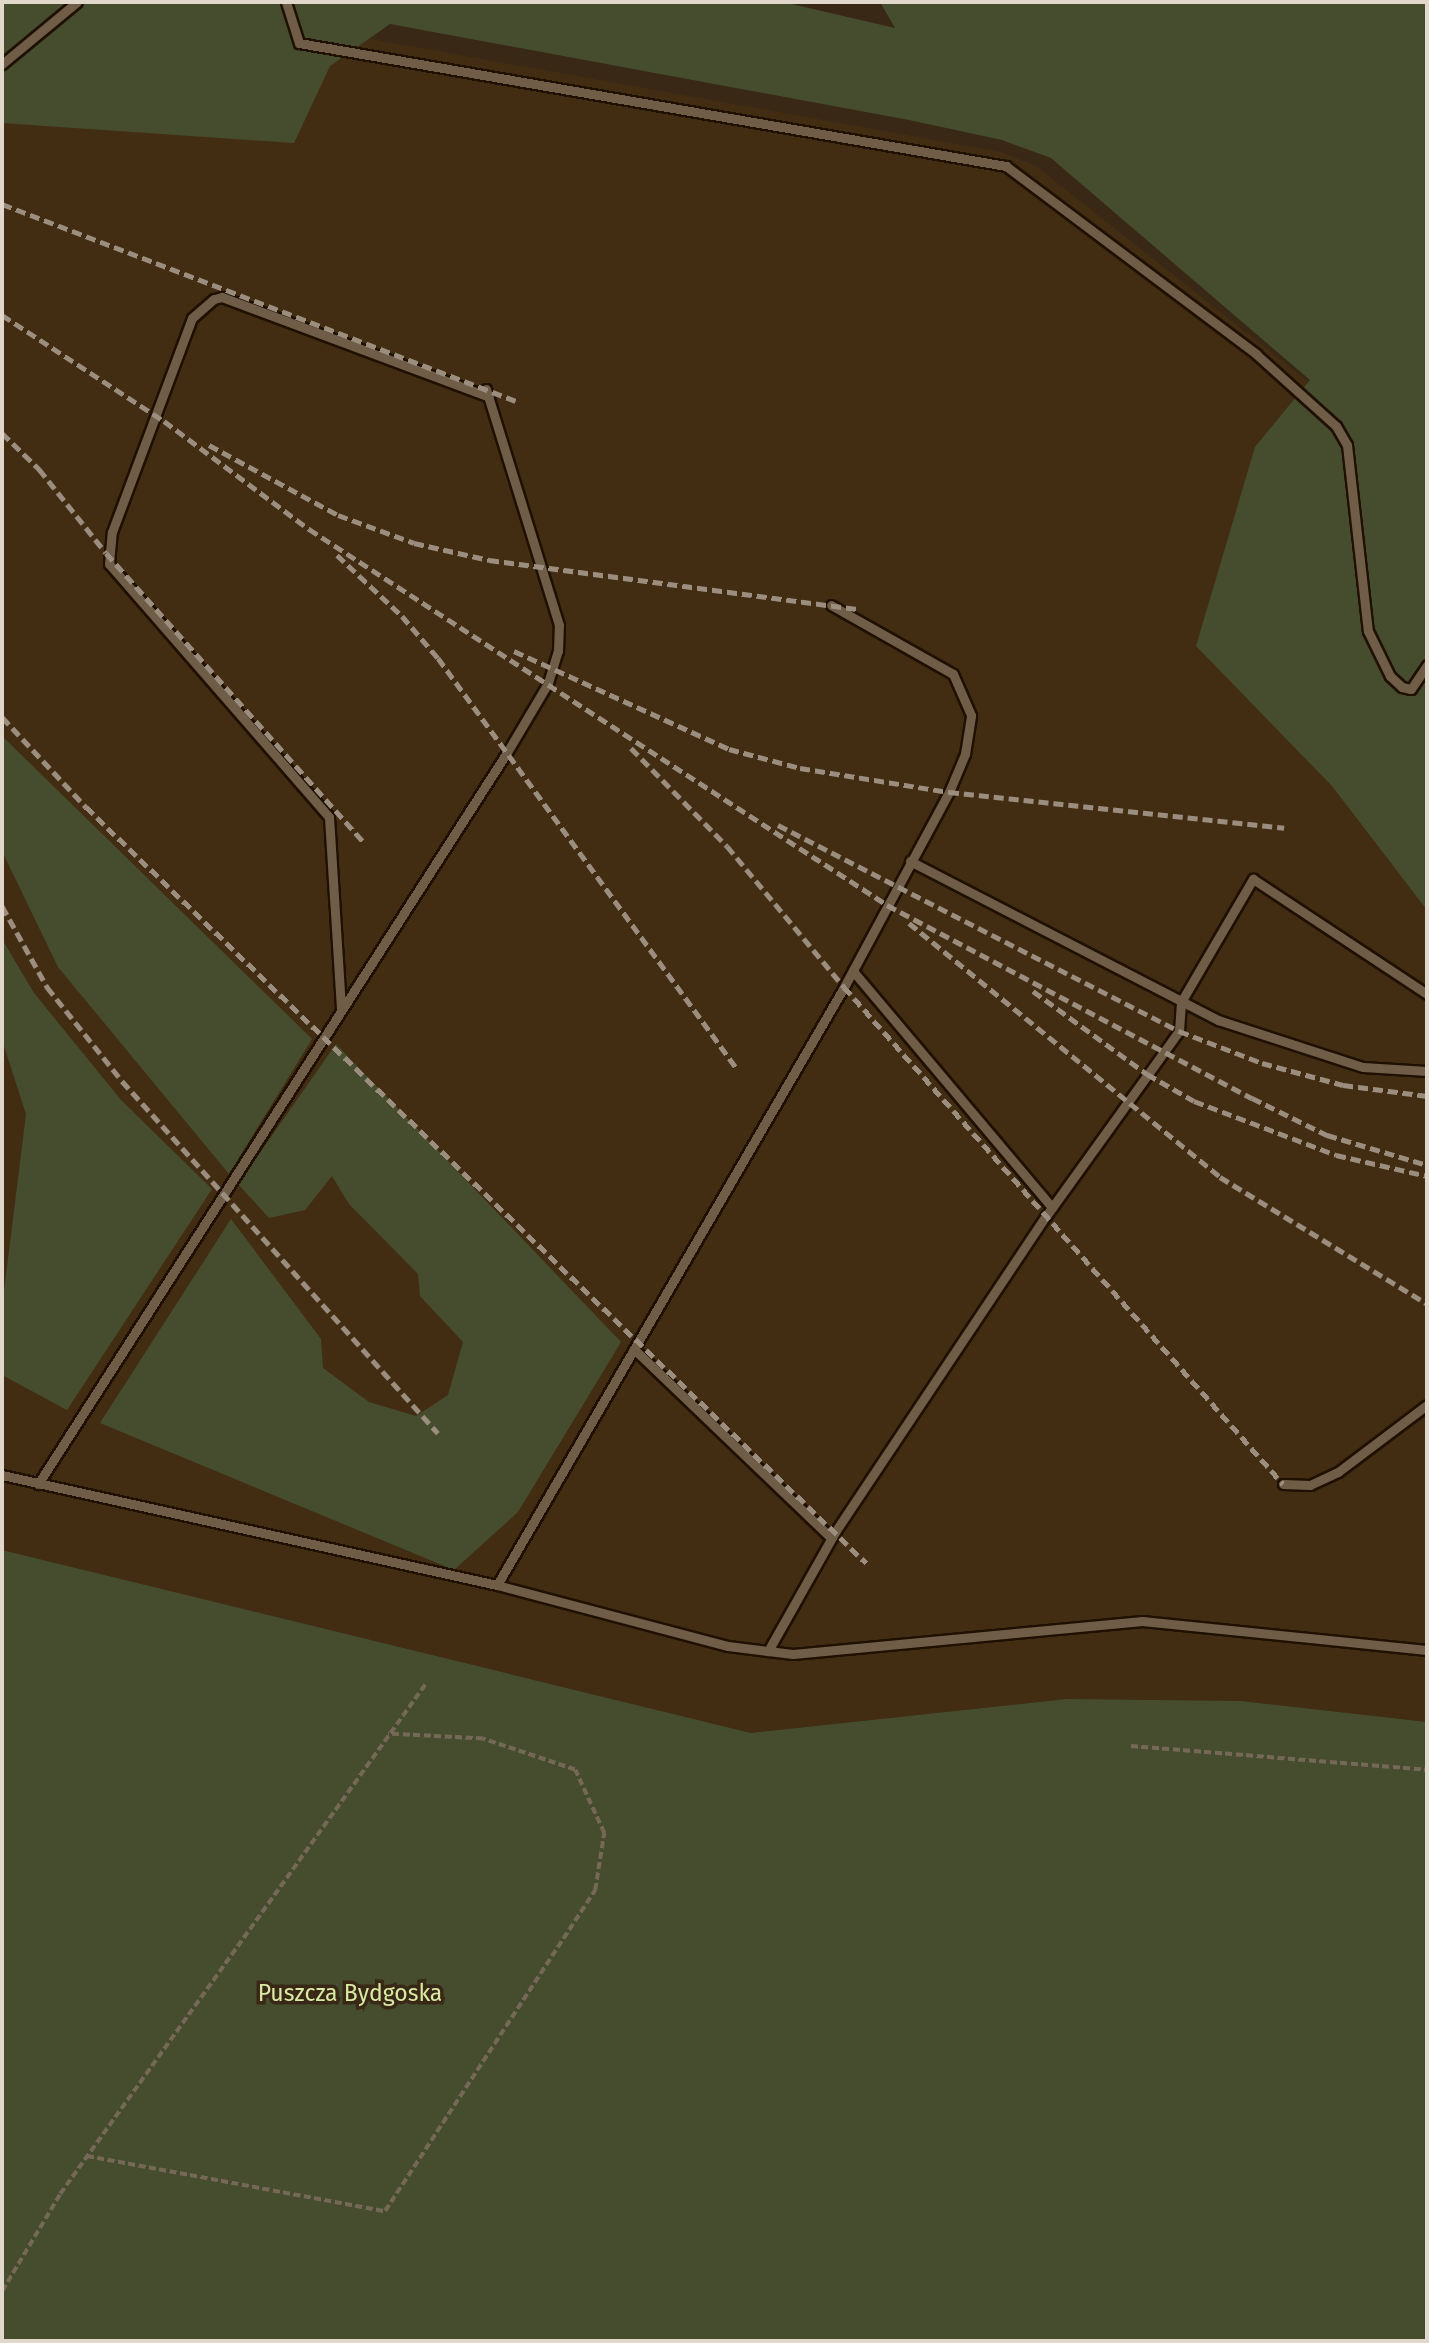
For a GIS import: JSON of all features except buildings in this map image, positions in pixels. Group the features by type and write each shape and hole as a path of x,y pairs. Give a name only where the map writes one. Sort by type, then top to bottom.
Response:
{"lane":[{"path":"2,64 77,2"},
{"path":"286,2 299,43 1006,166 1256,354 1336,426 1347,445 1368,631 1390,676 1402,687 1411,689 1427,665"},
{"path":"38,1484 506,754 548,683 558,651 559,625 487,393 222,297 214,299 192,318 112,532 109,564 329,817 341,1008"},
{"path":"497,1585 853,971 961,764 971,715 968,700 953,674 941,664 831,605"},
{"path":"910,861 1218,1020 1363,1067 1427,1071"},
{"path":"768,1651 831,1538 1052,1208 1179,1031 1181,1002 1253,879 1427,994"},
{"path":"853,971 1052,1208"},
{"path":"634,1349 831,1538"},
{"path":"1283,1485 1310,1485 1338,1472 1427,1405"},
{"path":"2,1475 497,1585 727,1646 793,1654 1142,1621 1427,1650"}],"path":[{"path":"2,2291 87,2156 427,1682"},
{"path":"87,2156 385,2211 595,1891 604,1833 575,1770 483,1739 388,1734"},
{"path":"1131,1746 1427,1770"}],"shaded area":[{"path":"310,28 1001,152 1036,166 1359,422 1427,636 1427,1722 1241,1701 1067,1699 751,1733 2,1550 2,46"}],"green space":[{"path":"2,2 783,2 895,28 880,2 1427,2 1427,910 1332,786 1196,646 1255,447 1310,380 1051,158 1002,140 909,120 390,24 330,66 294,143 2,123"},
{"path":"2,736 312,1039 229,1174 58,967 2,851"},
{"path":"2,939 34,993 121,1100 212,1189 67,1410 2,1375 2,1307 26,1114 2,1040"},
{"path":"336,1044 621,1342 518,1512 454,1570 100,1423 231,1219 321,1339 323,1368 369,1402 416,1416 448,1395 463,1342 420,1296 418,1274 349,1204 332,1176 305,1210 269,1218 238,1184"},
{"name":"Puszcza Bydgoska","path":"2,1550 751,1733 1067,1699 1241,1701 1427,1722 1427,2341 2,2341"}],"railway":[{"path":"2,204 516,401"},
{"path":"2,315 164,421 309,529 887,905 1327,1135 1427,1165"},
{"path":"2,433 39,469 106,553 365,844"},
{"path":"209,445 338,515 414,543 489,560 857,609"},
{"path":"337,555 402,616 438,658 737,1069"},
{"path":"514,651 729,749 800,768 949,792 1284,828"},
{"path":"2,717 86,807 866,1563"},
{"path":"631,748 727,846 844,987 1283,1484"},
{"path":"778,825 1179,1031 1262,1063 1343,1085 1427,1096"},
{"path":"2,906 47,987 122,1081 438,1433"},
{"path":"909,923 1220,1177 1427,1304"},
{"path":"1033,991 1147,1074 1194,1101 1336,1155 1427,1176"}]}
